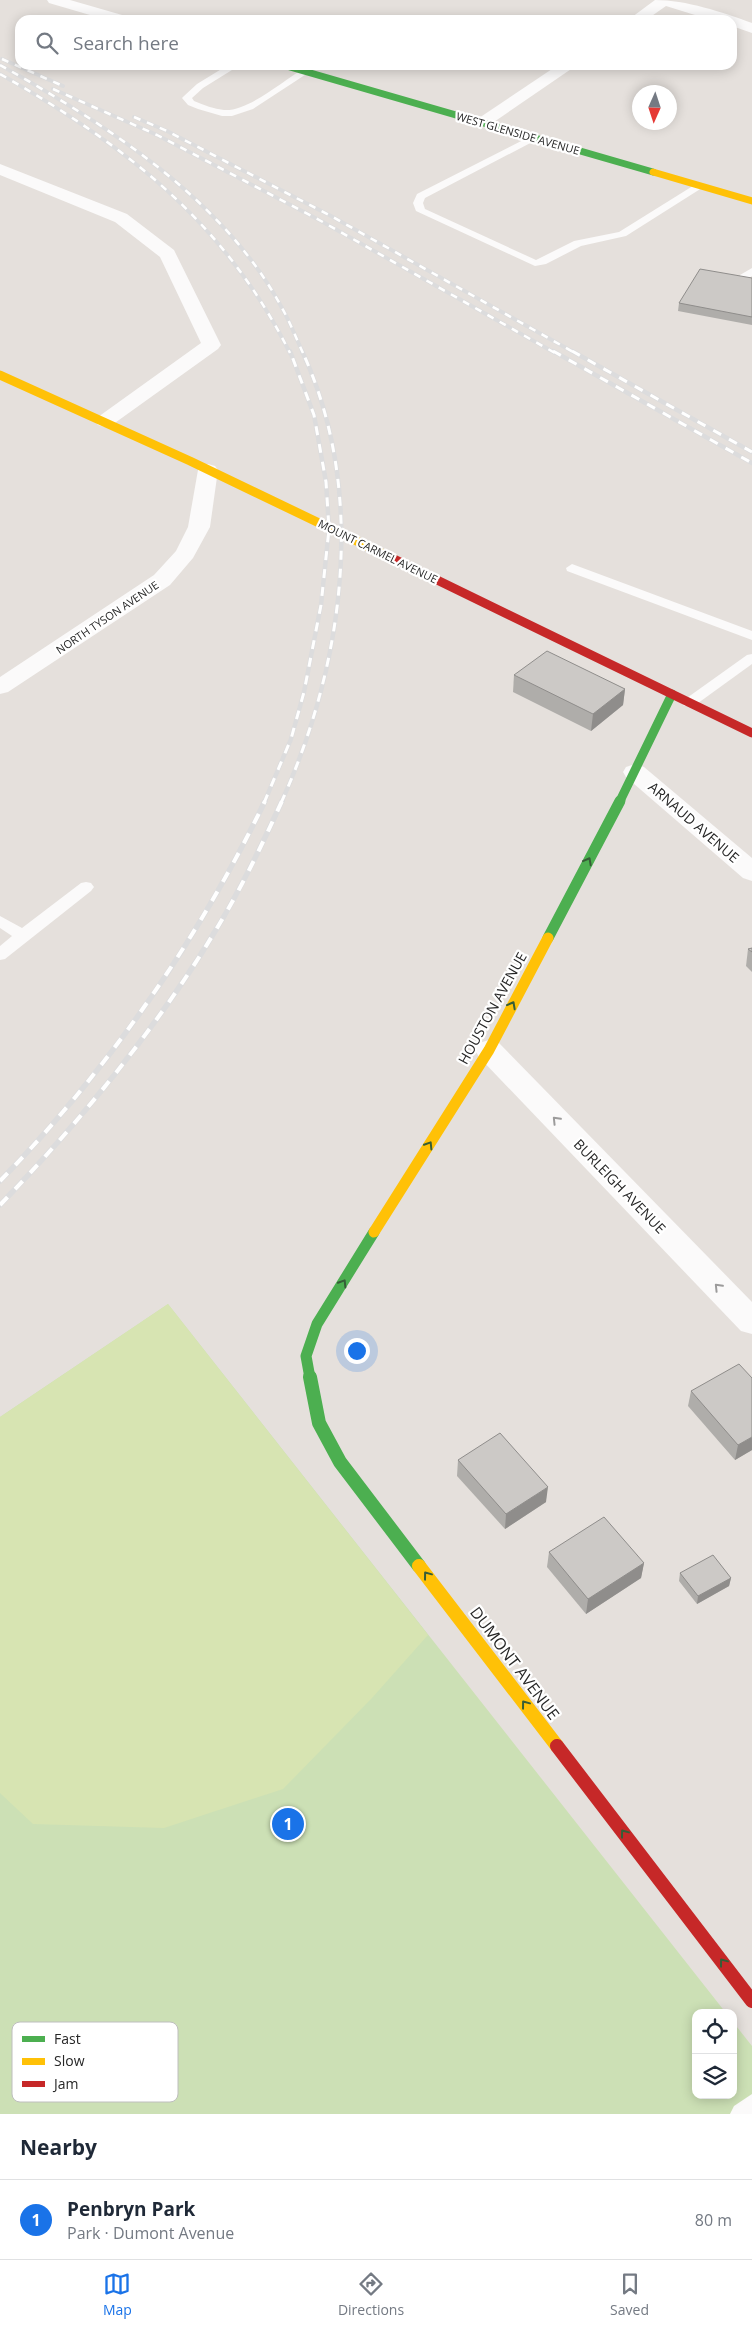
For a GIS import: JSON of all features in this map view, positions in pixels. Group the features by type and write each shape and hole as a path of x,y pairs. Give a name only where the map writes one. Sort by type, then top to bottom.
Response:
{"street":[{"path":"54,0 106,15"},
{"path":"643,15 664,0 711,15"},
{"path":"737,23 752,28"},
{"name":"WEST GLENSIDE AVENUE","path":"302,70 752,201"},
{"path":"482,123 562,70"},
{"path":"0,169 121,218 168,254 211,345 105,421"},
{"name":"MOUNT CARMEL AVENUE","path":"0,376 105,421 752,733"},
{"name":"NORTH TYSON AVENUE","path":"0,687 162,580 185,553 199,527 208,470"},
{"name":"HOUSTON AVENUE","path":"317,1324 489,1050 635,772 672,694"},
{"name":"ARNAUD AVENUE","path":"635,772 752,872"},
{"name":"BURLEIGH AVENUE","path":"489,1050 752,1322"},
{"name":"DUMONT AVENUE","path":"317,1324 306,1356 311,1389 319,1423 340,1462 752,2001"}],"lane":[{"path":"227,70 193,91 187,98 190,103 222,113 241,111 306,71"},
{"path":"533,138 421,196 418,204 421,211 535,263 542,262 578,243 622,234 700,186"},
{"path":"572,568 752,636"},
{"path":"689,703 752,658"},
{"path":"0,955 86,887"},
{"path":"0,922 22,936"},
{"path":"742,2114 752,2106"}],"green space":[{"path":"168,1304 723,2009 692,2009 692,2099 737,2099 737,2027 752,2046 752,2114 0,2114 0,1417"},
{"path":"168,1304 428,1635 372,1698 283,1789 164,1828 33,1824 0,1793 0,1417"}],"building":[{"path":"700,269 752,278 752,317 679,303"},
{"path":"547,651 625,689 593,714 514,675"},
{"path":"739,1364 752,1378 752,1437 738,1445 691,1391"},
{"path":"500,1433 548,1487 506,1514 458,1460"},
{"path":"604,1517 644,1563 588,1599 549,1552"},
{"path":"713,1555 731,1578 698,1596 680,1573"}],"railway":[{"path":"2,59 15,65"},
{"path":"0,65 80,112 120,139 158,167 195,199 228,232 257,269 285,313 303,353"},
{"path":"27,70 63,86"},
{"path":"0,74 89,129 167,191 202,225 234,264 264,306 290,353"},
{"path":"53,89 157,135 321,221 555,353"},
{"path":"134,117 167,131 331,216 575,353"},
{"path":"264,803 291,739 304,692 321,605 329,529 326,482 314,415 290,351"},
{"path":"281,803 303,749 320,694 333,636 340,578 341,520 335,462 323,405 302,351"},
{"path":"553,351 752,463"},
{"path":"572,351 752,452"},
{"path":"0,1205 87,1109 142,1040 192,969 233,901 282,801"},
{"path":"0,1181 40,1139 78,1094 148,1002 211,903 264,803"}],"traffic: fast":[{"path":"300,70 653,172"},
{"path":"548,938 635,772 672,694"},
{"path":"374,1232 317,1324 306,1356 319,1423 340,1462 419,1566"}],"traffic: slow":[{"path":"653,172 752,201"},
{"path":"0,375 190,461 394,559"},
{"path":"374,1232 489,1050 548,938"},
{"path":"419,1566 557,1746"}],"traffic: jam":[{"path":"394,559 752,733"},
{"path":"557,1746 752,2001"}],"place":[{"name":"Penbryn Park","path":"288,1824"}]}
